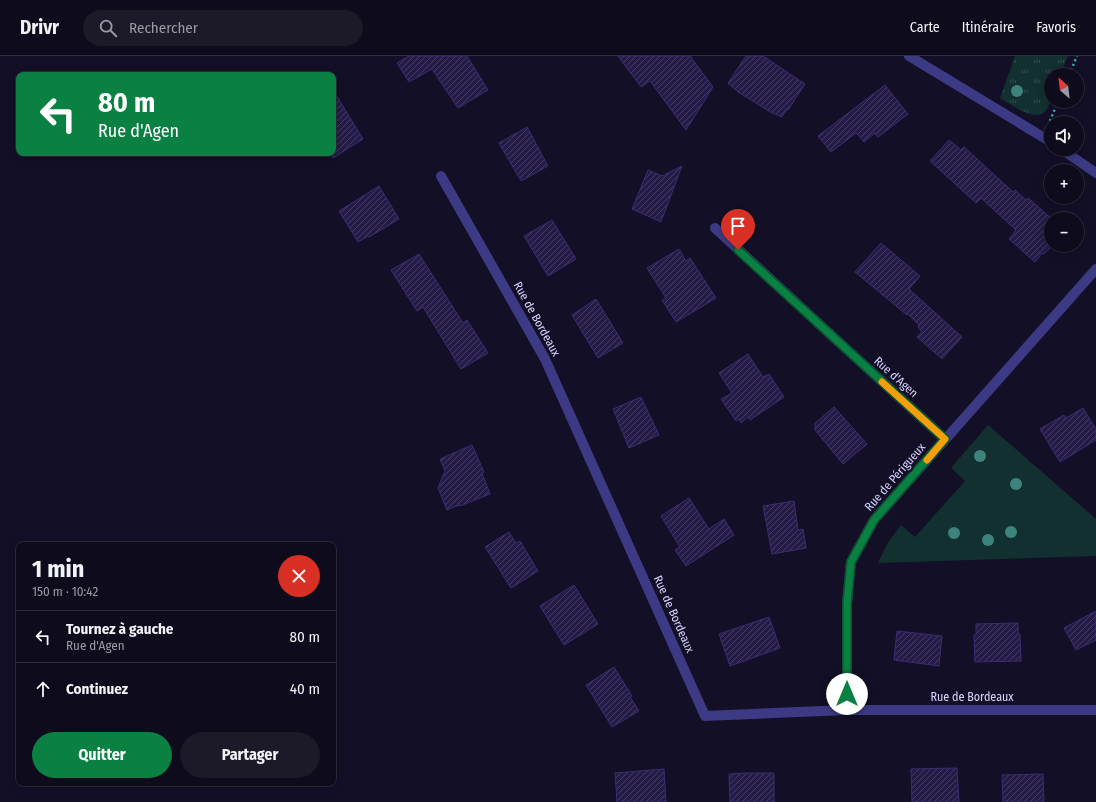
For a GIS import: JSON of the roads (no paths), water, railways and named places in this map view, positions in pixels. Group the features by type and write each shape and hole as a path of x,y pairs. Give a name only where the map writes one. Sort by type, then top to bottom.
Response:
{"street":[{"path":"909,56 1044,138"},
{"path":"1071,156 1096,173"},
{"name":"Rue de Bordeaux","path":"440,176 544,359 706,716 847,710 1096,710"},
{"name":"Rue d'Agen","path":"715,228 945,439"},
{"name":"Rue de Périgueux","path":"847,710 847,603 851,562 874,520 1096,269"}]}
